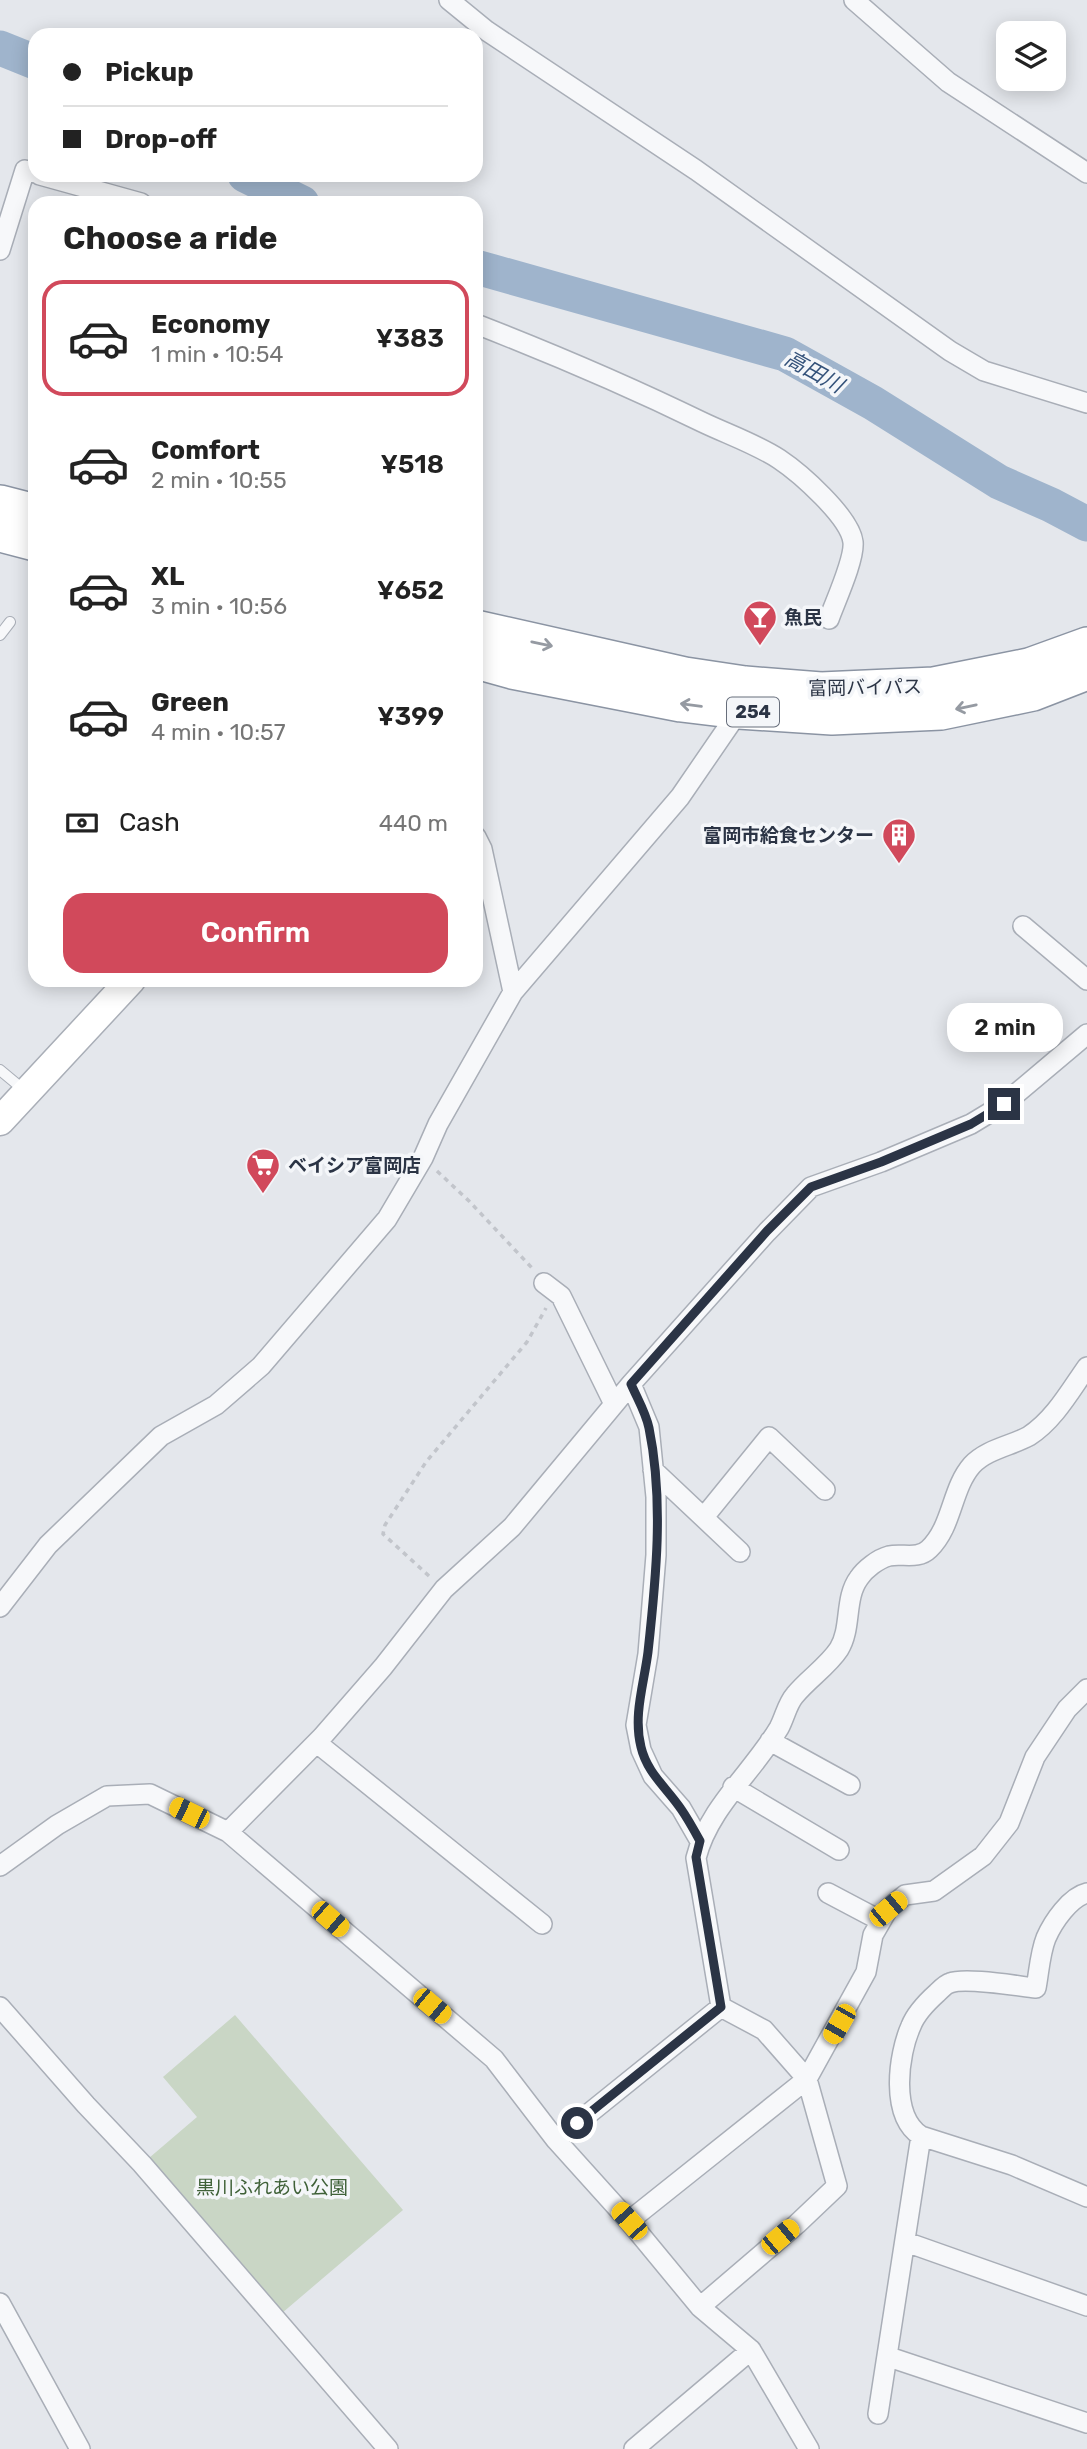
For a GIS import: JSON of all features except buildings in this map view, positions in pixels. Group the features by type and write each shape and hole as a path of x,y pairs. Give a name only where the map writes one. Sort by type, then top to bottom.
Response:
{"highway":[{"path":"0,503 28,510"},
{"path":"0,534 28,541"},
{"name":"富岡バイパス","path":"483,630 685,675 745,684 821,690 1031,680 1087,672"},
{"name":"富岡バイパス","path":"483,663 681,704 832,717 941,712 1031,680 1087,645"}],"street":[{"path":"449,0 487,31 696,170 950,351 984,372 1087,403"},
{"path":"855,0 948,82 1087,173"},
{"path":"0,250 25,170 28,171"},
{"path":"65,182 116,196"},
{"path":"483,327 622,384 777,458 801,475 833,508 853,542 842,586 829,619"},
{"path":"0,1607 48,1545 161,1436 216,1405 261,1366 387,1219 513,992 680,797 739,711"},
{"path":"483,854 513,992"},
{"path":"1023,926 1087,980"},
{"path":"0,1121 124,987"},
{"path":"228,1832 317,1743 383,1667 444,1589 512,1527 631,1384 767,1231 811,1187 881,1162 971,1124 1004,1104 1087,1034"},
{"path":"544,1283 561,1296 614,1404"},
{"path":"721,2007 696,1857 700,1841 733,1787 779,1728 792,1698 837,1652 845,1637 849,1607 857,1579 875,1562 888,1556 917,1556 928,1552 947,1525 971,1466 981,1457 1027,1437 1045,1424 1087,1367"},
{"path":"631,1384 649,1426 656,1497 656,1555 648,1654 636,1724 641,1750 653,1776 681,1808 700,1841"},
{"path":"704,1517 769,1437 825,1490"},
{"path":"653,1470 740,1552"},
{"path":"629,2221 807,2079 866,1972 873,1935 888,1909 905,1895 934,1891 983,1856 1009,1823 1035,1757 1067,1709 1087,1689"},
{"path":"770,1741 850,1786"},
{"path":"317,1743 542,1924"},
{"path":"733,1787 839,1850"},
{"path":"0,1866 57,1825 107,1796 150,1794 228,1832 494,2059 556,2140 629,2221 700,2307 751,2350 809,2449"},
{"path":"828,1893 881,1921"},
{"path":"1087,1893 1080,1894 1071,1902 1047,1936 1036,1988 964,1981 949,1983 918,2013 905,2043 900,2068 902,2105 907,2122 920,2136 1012,2165 1087,2197"},
{"path":"0,2007 142,2164 388,2449"},
{"path":"556,2140 721,2007"},
{"path":"700,2307 797,2224 836,2186 807,2079 764,2030 721,2007"},
{"path":"878,2414 889,2357 920,2136"},
{"path":"906,2242 1087,2306"},
{"path":"0,2303 80,2449"},
{"path":"634,2449 751,2350"},
{"path":"889,2357 1087,2423"}],"lane":[{"path":"0,635 10,622"},
{"path":"0,1070 26,1093"}],"path":[{"path":"423,1158 469,1201 550,1289 547,1305 527,1342 426,1462 385,1525 383,1534 444,1589"}],"green space":[{"name":"黒川ふれあい公園","path":"235,2015 403,2210 275,2319 142,2164 197,2117 163,2077"}],"waterway":[{"name":"高田川","path":"0,48 28,59"},
{"name":"高田川","path":"259,182 288,196"},
{"name":"高田川","path":"483,269 785,354 873,403 999,482 1087,524"}],"place":[{"name":"魚民","path":"760,647"},
{"name":"富岡市給食センター","path":"899,865"},
{"name":"ベイシア富岡店","path":"263,1195"}],"route":[{"path":"577,2123 721,2007 696,1857 700,1841 681,1808 653,1776 641,1750 636,1724 648,1654 656,1555 656,1497 649,1426 631,1384 767,1231 811,1187 881,1162 971,1124 1004,1104"}]}
